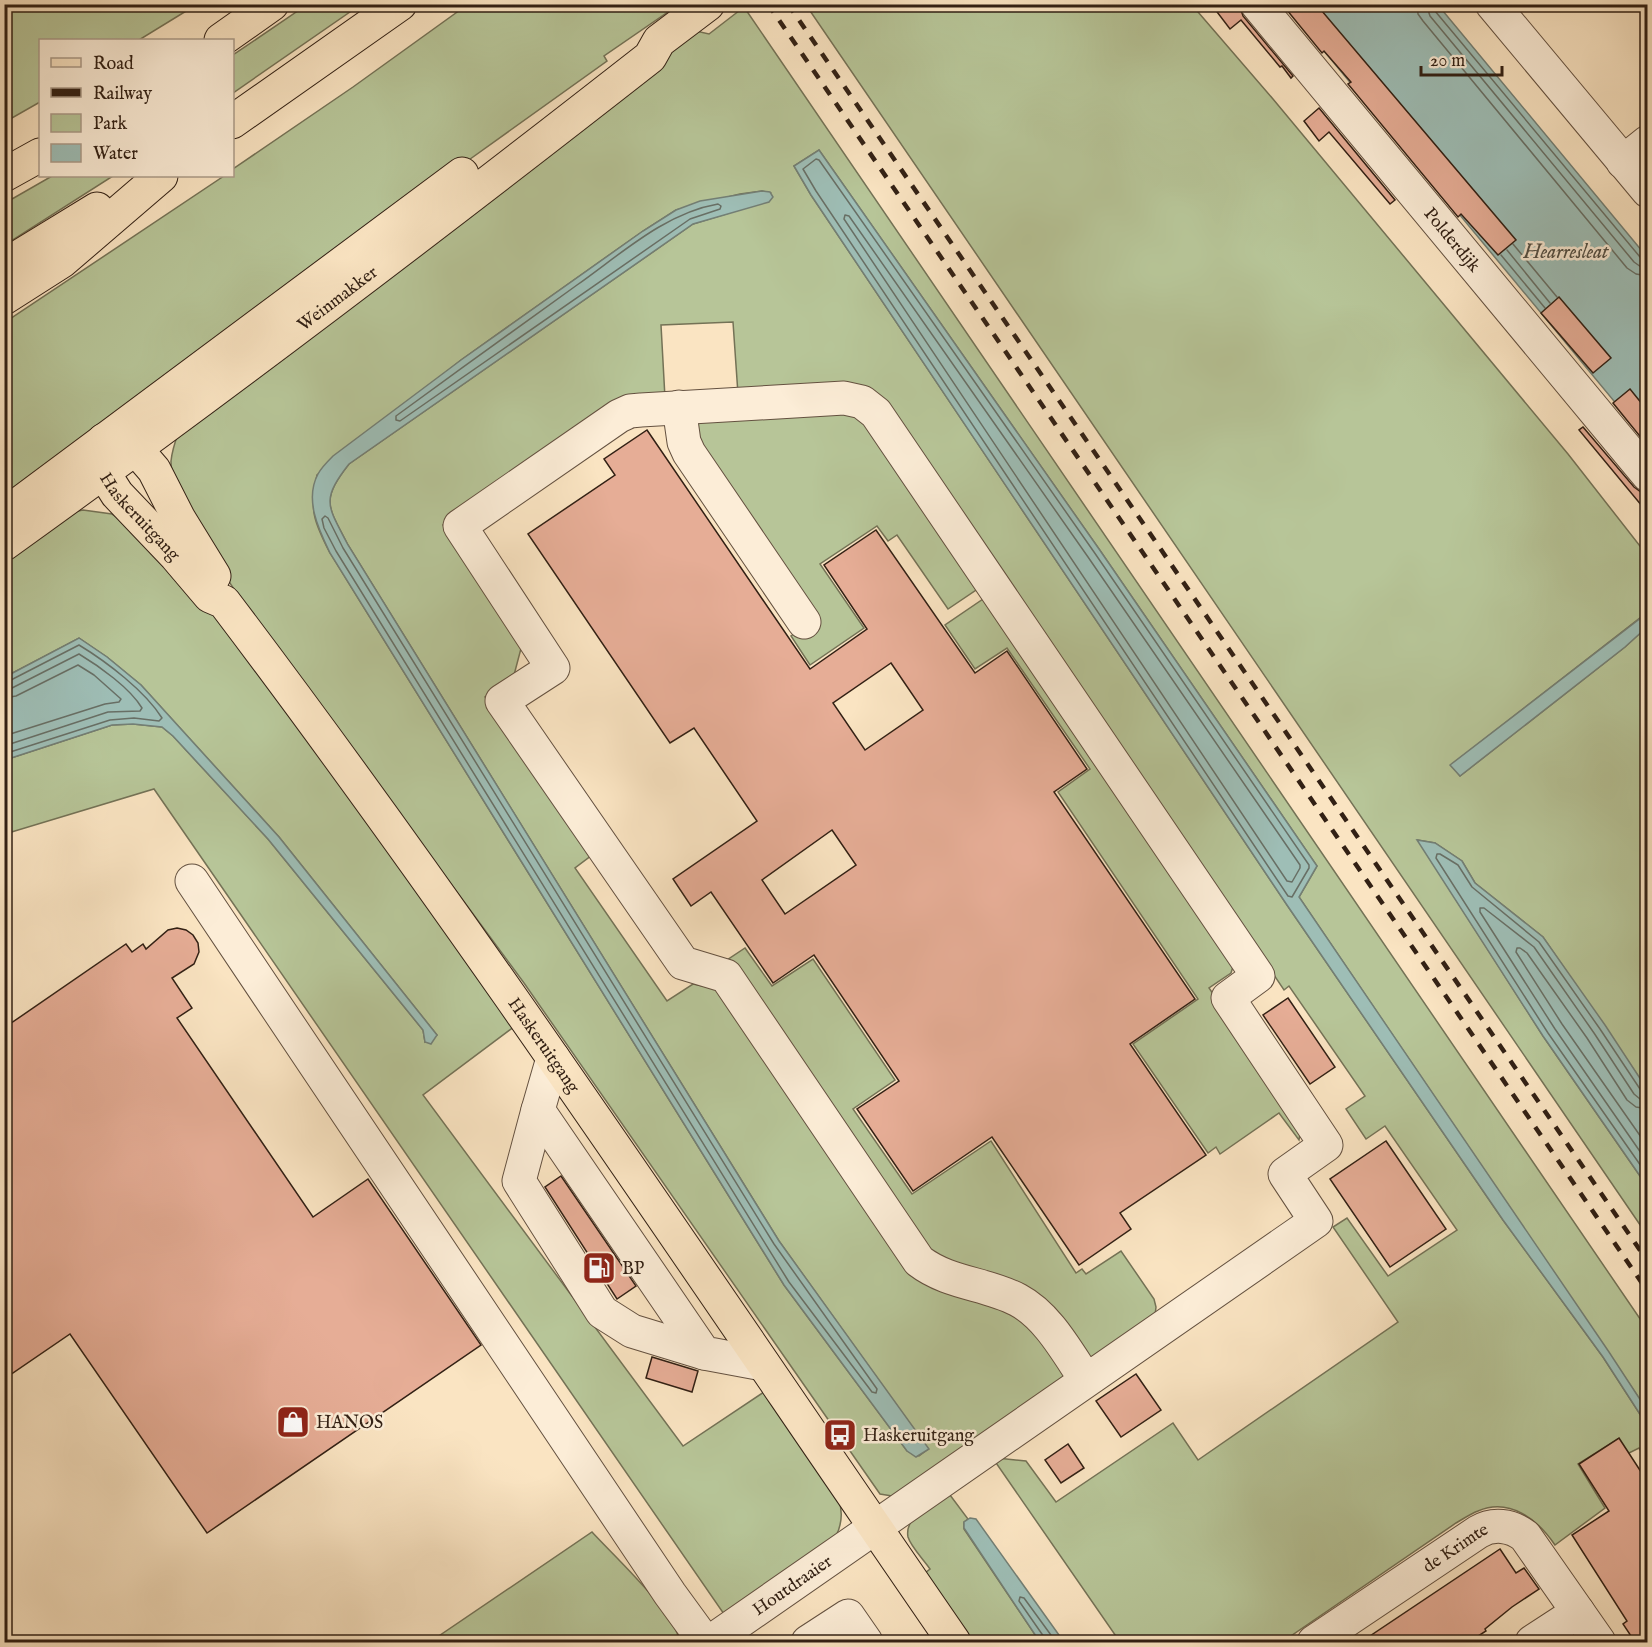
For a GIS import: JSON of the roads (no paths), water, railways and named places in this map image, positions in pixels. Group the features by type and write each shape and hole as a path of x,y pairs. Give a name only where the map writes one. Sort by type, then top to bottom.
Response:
{"main road":[{"path":"222,39 272,4"},
{"path":"234,121 400,4"},
{"name":"Weinmakker","path":"4,544 368,274 650,57 659,41 701,10"},
{"name":"Weinmakker","path":"4,515 642,44 659,41"},
{"path":"4,175 39,156"},
{"path":"4,266 150,177"},
{"path":"4,298 62,261 160,177"},
{"name":"Haskeruitgang","path":"224,602 223,590 179,519 153,470 135,448 104,440 103,472 117,494 176,556 210,596 224,602 332,746 553,1058 954,1642"}],"street":[{"name":"Polderdijk","path":"1257,4 1647,475"},
{"path":"1492,4 1635,152 1647,191"},
{"name":"Houtdraaier","path":"679,407 844,398 862,402 876,413 1258,976 1228,998 1326,1145 1285,1174 1316,1221 890,1515 876,1528 707,1642"},
{"path":"804,622 689,453 684,442 679,407 630,411 619,416 460,526 553,668 502,701 682,963 726,976 919,1261 944,1276 1015,1298 1029,1307 1045,1322 1086,1380"},
{"path":"192,880 663,1584 707,1642"},
{"path":"553,1058 519,1181 602,1312 632,1331 704,1353 763,1364"},
{"path":"538,1110 704,1353"},
{"name":"de Krimte","path":"1314,1642 1478,1532 1491,1527 1511,1528 1525,1536 1599,1642"},
{"path":"1532,1642 1578,1612"},
{"path":"808,1642 848,1616 866,1642"}],"water":[{"name":"Hearresleat","path":"1286,5 1438,5 1647,257 1647,441"},
{"path":"819,150 1099,549 1317,866 1299,897 1609,1352 1647,1410 1647,1425 1603,1357 1503,1220 1287,905 811,195 794,166"},
{"path":"762,191 770,192 773,197 769,202 693,224 349,464 334,487 330,504 348,545 779,1241 929,1449 916,1457 907,1451 784,1285 330,553 318,525 313,504 312,494 318,474 333,456 461,360 643,231 676,210 700,201"},
{"path":"1646,614 1647,627 1625,647 1460,776 1450,765"},
{"path":"79,638 141,685 279,837 437,1035 431,1044 425,1042 423,1030 268,839 173,736 162,727 133,724 112,725 5,760 5,677"},
{"path":"1417,840 1435,843 1462,861 1475,883 1543,937 1605,1025 1647,1089 1647,1186 1543,1036"},
{"path":"970,1518 976,1519 1064,1642 1040,1642 964,1528 964,1522"}],"railway":[{"path":"768,4 1648,1292"},
{"path":"788,4 1648,1262"}],"place":[{"name":"BP","path":"599,1268"},
{"name":"HANOS","path":"293,1422"},
{"name":"Haskeruitgang","path":"840,1435"}]}
